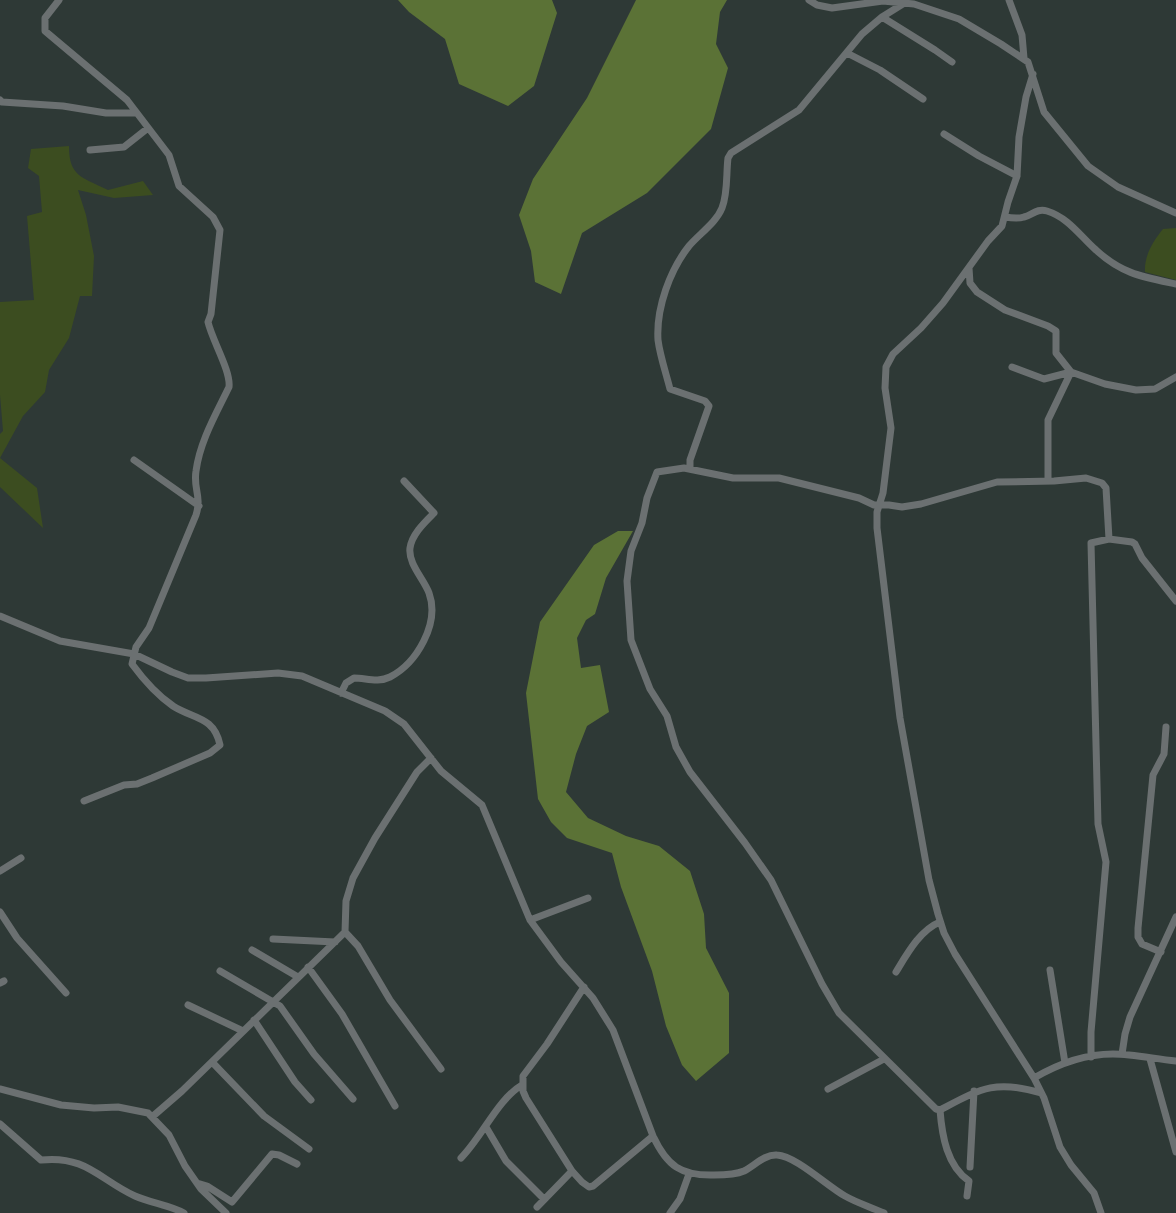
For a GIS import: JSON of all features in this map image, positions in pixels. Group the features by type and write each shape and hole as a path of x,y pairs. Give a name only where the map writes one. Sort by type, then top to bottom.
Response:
{"street":[{"path":"59,0 45,18 45,31 127,100 169,155 179,186 213,217 220,230 208,322 230,380 199,454 195,479 199,506 146,633 138,642 132,664 175,707 207,721 220,745 210,753 152,778 84,801"},
{"path":"809,0 832,8 874,2 906,2 959,19 1028,62 1044,112 1088,166 1118,187 1176,213"},
{"path":"1009,0 1022,35 1024,58"},
{"path":"690,469 692,453 709,406 705,401 670,389 658,334 661,311 672,276 686,251 720,212 725,200 731,153 799,110 862,34 906,2"},
{"path":"882,17 952,62"},
{"path":"847,53 880,70 923,99"},
{"path":"1033,74 1019,137 1017,176 999,231 988,241 943,303 897,349 888,363 884,381 891,428 877,528 894,677 929,880 940,922 955,954 1034,1078 1060,1147 1094,1193 1101,1213"},
{"path":"0,100 106,113 136,113"},
{"path":"90,150 124,147 148,128"},
{"path":"944,134 1017,176"},
{"path":"1005,217 1019,218 1041,210 1049,212 1074,226 1098,253 1127,272 1176,284"},
{"path":"969,268 970,283 977,292 1005,310 1056,331 1056,353 1071,372 1105,384 1136,390 1155,389 1176,377"},
{"path":"1012,367 1044,379 1071,372"},
{"path":"1048,480 1049,415 1071,372"},
{"path":"134,460 199,506"},
{"path":"1041,1093 1006,1086 974,1091 940,1110 934,1109 839,1013 771,880 690,772 676,747 667,716 654,698 634,652 629,626 627,581 633,542 657,472 671,469 690,469 733,478 783,478 879,506 910,507 997,482 1086,478 1102,483 1107,492 1109,539"},
{"path":"341,693 346,683 354,678 376,681 399,671 423,643 431,621 429,593 414,564 410,548 419,530 434,513 404,481"},
{"path":"1091,1057 1106,857 1098,824 1090,544 1109,539 1132,542 1176,601"},
{"path":"0,616 60,641 134,654 188,678 293,674 312,679 394,716 412,733 441,771 482,805 530,920 600,1008 613,1030 653,1136 671,1164 689,1174 717,1175 740,1173 768,1157 779,1155 802,1166 844,1195 884,1213"},
{"path":"1161,952 1142,944 1138,928 1153,775 1164,754 1166,727"},
{"path":"152,1117 345,932 346,901 353,878 417,772 431,758"},
{"path":"0,871 21,858"},
{"path":"530,920 588,898"},
{"path":"0,912 17,938 66,993"},
{"path":"1122,1054 1130,1017 1176,917"},
{"path":"896,972 916,942 940,922"},
{"path":"345,932 358,946 390,1000 441,1069"},
{"path":"273,939 335,942"},
{"path":"252,950 298,977"},
{"path":"308,967 342,1014 395,1106"},
{"path":"1050,970 1065,1063"},
{"path":"220,971 280,1006 314,1054 353,1099"},
{"path":"584,987 521,1078 526,1098 572,1171 586,1185 593,1186 653,1136"},
{"path":"188,1005 243,1031"},
{"path":"254,1020 295,1082 311,1100"},
{"path":"1034,1078 1065,1063 1091,1057 1122,1054 1176,1061"},
{"path":"828,1089 884,1059"},
{"path":"1150,1059 1176,1152"},
{"path":"212,1062 264,1116 309,1149"},
{"path":"461,1158 511,1093 522,1085"},
{"path":"0,1089 61,1105 144,1111 169,1135 197,1183 226,1213"},
{"path":"970,1167 974,1091"},
{"path":"940,1110 949,1153 960,1175 969,1181 967,1196"},
{"path":"0,1124 41,1160 67,1160 89,1167 138,1197 184,1213"},
{"path":"486,1127 506,1161 544,1199"},
{"path":"197,1183 232,1202 272,1154 297,1164"},
{"path":"537,1207 572,1171"},
{"path":"670,1213 680,1199 689,1174"}],"green space":[{"path":"398,0 552,0 557,13 534,86 508,106 459,84 445,39"},
{"path":"636,0 727,0 720,12 716,44 728,68 711,129 647,193 582,233 561,294 535,282 531,251 519,215 533,179 587,98"},
{"path":"69,146 71,164 84,179 108,190 143,181 153,195 114,198 78,190 94,256 92,296 80,296 69,338 49,370 45,392 23,416 0,458 0,434 3,431 0,302 34,300 27,216 42,212 39,176 28,168 31,149"},
{"path":"1176,228 1176,280 1145,272 1148,255 1163,229"},
{"path":"0,458 37,488 43,528 0,487"},
{"path":"618,531 633,531 606,578 595,614 586,620 577,638 581,668 600,665 609,712 587,726 566,792 588,818 626,836 659,846 690,871 704,914 706,948 729,993 729,1053 696,1081 682,1065 666,1026 652,971 612,853 567,838 551,822 538,799 526,693 540,622 594,545"}]}
